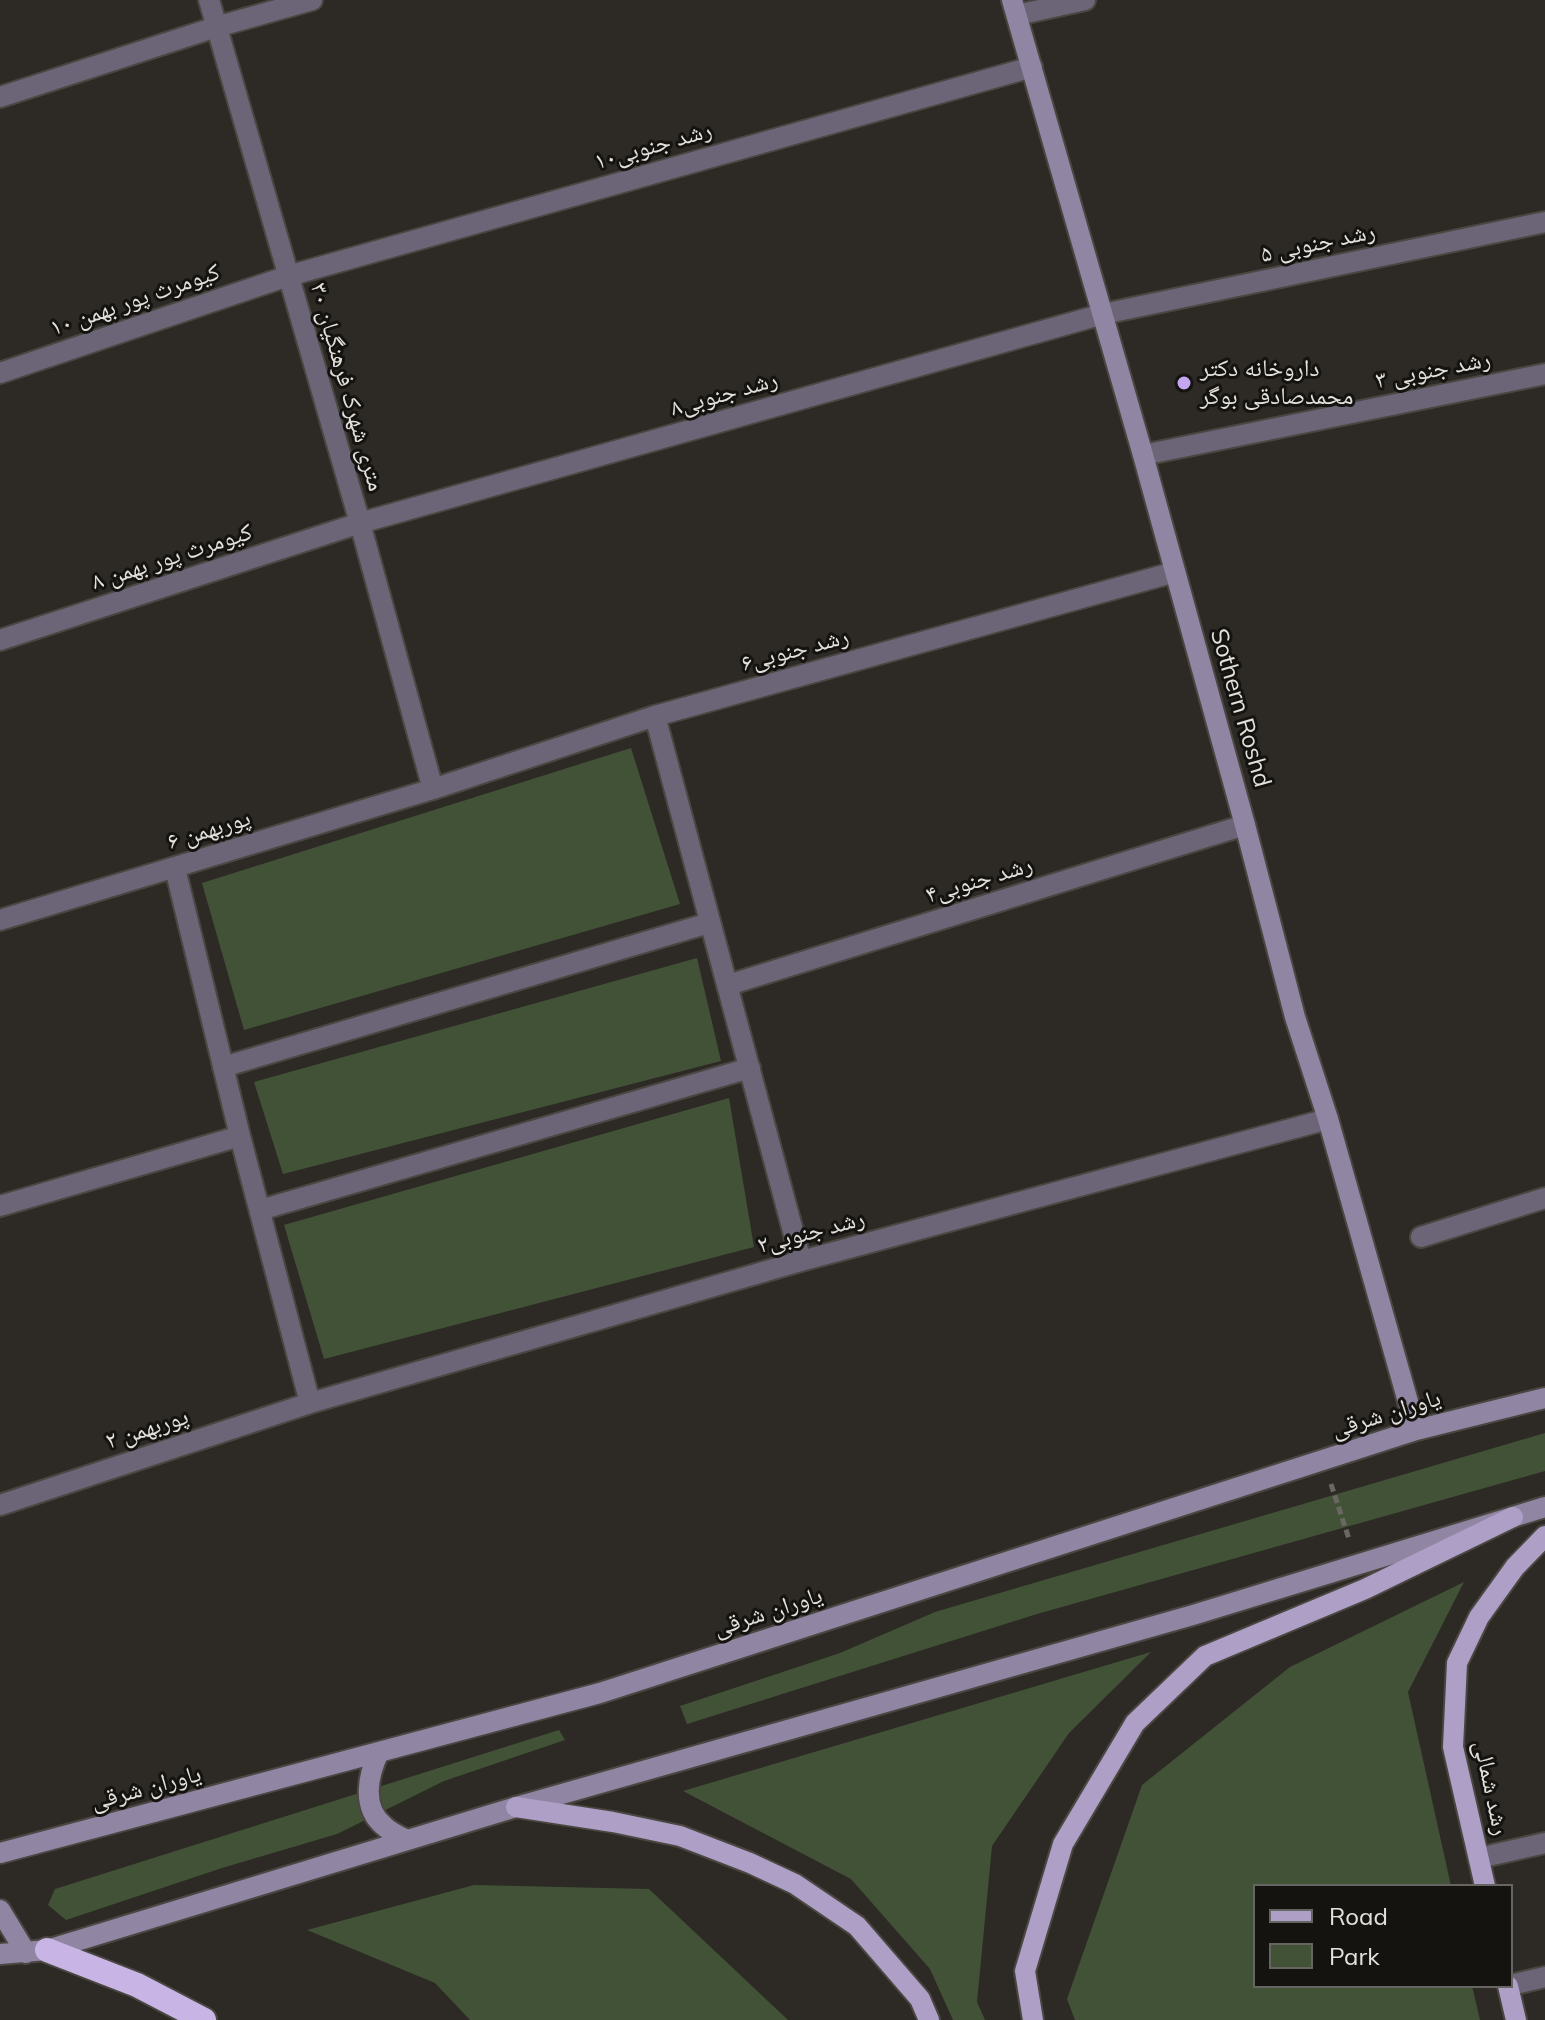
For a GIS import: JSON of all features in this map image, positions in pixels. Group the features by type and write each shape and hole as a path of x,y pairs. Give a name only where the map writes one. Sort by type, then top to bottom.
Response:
{"highway":[{"path":"36,1951 137,1985 204,2020"}],"main road":[{"name":"Sothern Roshd","path":"1014,7 1143,455 1295,1017 1328,1119 1416,1430"},
{"name":"یاوران شرقی","path":"0,1853 600,1693 1416,1430 1545,1398"},
{"path":"0,1954 36,1951 516,1807 1193,1615 1545,1507"},
{"path":"1033,2020 1025,1971 1063,1844 1135,1723 1205,1656 1365,1589 1513,1517"},
{"name":"رشد شمالی","path":"1485,1884 1453,1747 1457,1663 1479,1617 1515,1567 1545,1536"},
{"path":"379,1752 369,1773 369,1803 382,1825 407,1840"},
{"path":"516,1807 680,1836 795,1884 857,1926 920,1999 929,2020"},
{"path":"0,1910 36,1951"},
{"path":"1511,1988 1516,2020"}],"street":[{"name":"۳۰ متری شهرک فرهنگیان","path":"209,0 360,523 433,789"},
{"path":"0,97 216,27 312,0"},
{"path":"1014,7 1085,0"},
{"name":"رشد جنوبی۱۰","path":"288,276 1032,67"},
{"name":"رشد جنوبی ۵","path":"1103,314 1545,222"},
{"name":"کیومرث پور بهمن ۱۰","path":"0,373 288,276"},
{"name":"رشد جنوبی۸","path":"360,523 1103,314"},
{"name":"رشد جنوبی ۳","path":"1143,455 1545,374"},
{"name":"کیومرث پور بهمن ۸","path":"0,640 360,523"},
{"name":"رشد جنوبی۶","path":"433,789 655,716 1175,572"},
{"path":"655,716 801,1261"},
{"name":"پوربهمن ۶","path":"0,920 433,789"},
{"name":"رشد جنوبی۴","path":"728,985 1245,825"},
{"path":"175,868 240,1136 310,1403"},
{"path":"223,1067 709,923"},
{"path":"260,1210 750,1068"},
{"name":"رشد جنوبی۲","path":"310,1403 801,1261 1328,1119"},
{"path":"0,1206 240,1136"},
{"path":"1421,1237 1545,1198"},
{"name":"پوربهمن ۲","path":"0,1505 310,1403"},
{"path":"1479,1858 1545,1843"},
{"path":"1513,1984 1545,1977"}],"path":[{"path":"1323,1460 1357,1565"}],"green space":[{"path":"631,748 680,904 244,1030 202,883"},
{"path":"697,958 721,1061 283,1174 254,1082"},
{"path":"729,1098 754,1247 324,1359 284,1225"},
{"path":"1545,1433 1545,1471 1037,1614 687,1724 680,1706 840,1653 935,1612"},
{"path":"1464,1582 1408,1692 1451,1884 1253,1884 1253,1988 1472,1988 1480,2020 1075,2020 1067,1999 1142,1785 1290,1667"},
{"path":"1151,1652 1069,1733 992,1846 977,2002 985,2020 953,2020 930,1969 851,1879 683,1791"},
{"path":"559,1730 565,1740 444,1781 337,1834 66,1920 48,1905 55,1889"},
{"path":"474,1885 649,1889 788,2020 470,2020 435,1983 307,1930"}],"place":[{"name":"داروخانه دکتر محمدصادقی بوگر","path":"1184,383"}]}
